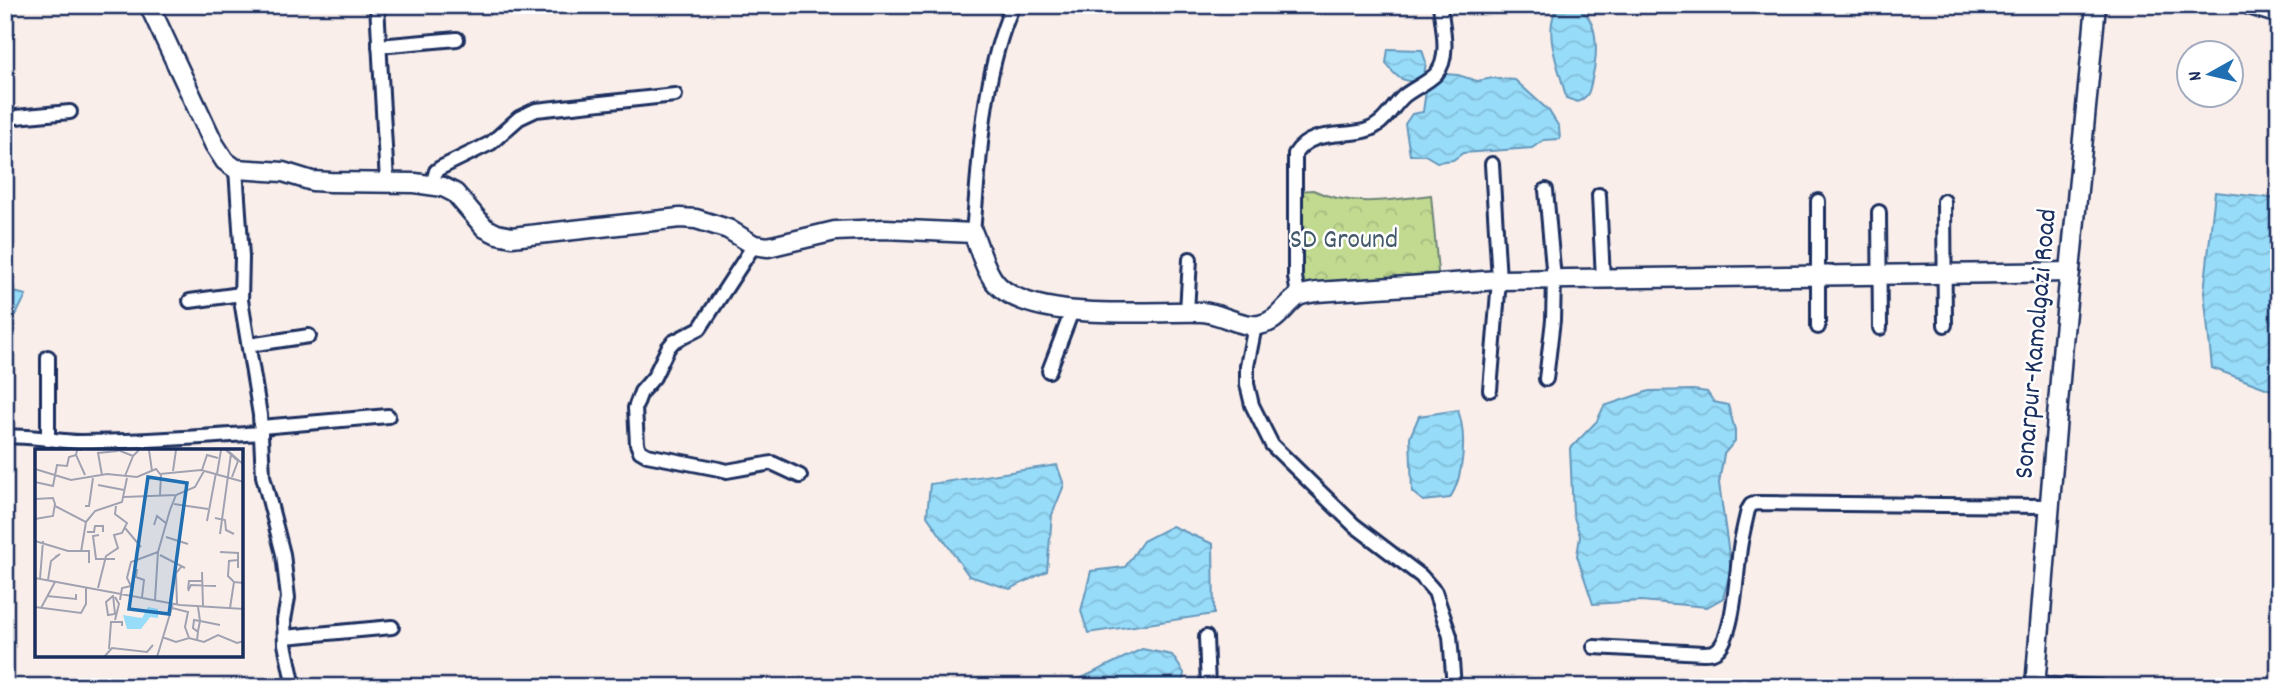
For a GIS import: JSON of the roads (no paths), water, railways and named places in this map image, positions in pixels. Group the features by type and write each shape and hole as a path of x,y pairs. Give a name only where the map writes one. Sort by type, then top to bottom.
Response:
{"street":[{"path":"149,5 214,145 225,161 236,169 283,172 312,181 330,183 387,182 443,187 455,193 485,228 496,234 512,236 688,218 728,229 754,245 768,247 835,231 885,229 973,233"},
{"path":"377,5 387,182"},
{"path":"1013,5 1000,33 984,112 973,233 992,279 1006,291 1027,301 1072,311 1139,314 1206,312 1255,326 1272,322 1298,296 1317,292 1499,280 2070,272"},
{"path":"1298,296 1295,277 1295,154 1301,144 1312,138 1375,127 1404,96 1436,74 1443,56 1444,35 1440,5"},
{"name":"Sonarpur-Kamalgazi Road","path":"2035,685 2096,5"},
{"path":"2250,5 2279,15"},
{"path":"379,46 457,39"},
{"path":"432,185 436,171 440,168 491,143 519,118 536,110 675,95"},
{"path":"5,118 69,112"},
{"path":"1490,390 1499,280 1492,164"},
{"path":"236,169 242,257 241,294 254,365 263,476 283,554 288,598 284,620 285,637 294,687"},
{"path":"1546,190 1553,279 1553,320 1546,379"},
{"path":"1600,195 1603,279"},
{"path":"1818,201 1818,327"},
{"path":"1944,201 1945,325"},
{"path":"1879,212 1880,328"},
{"path":"754,245 707,319 700,328 673,342 654,377 641,392 635,408 637,444 640,451 647,455 727,471 772,463 800,476"},
{"path":"1187,312 1190,259"},
{"path":"190,301 241,294"},
{"path":"1049,371 1072,311"},
{"path":"1255,326 1247,366 1247,384 1252,405 1272,445 1354,525 1421,576 1435,592 1450,636 1454,687"},
{"path":"249,345 309,336"},
{"path":"48,357 48,439"},
{"path":"5,437 31,436 130,446 388,416"},
{"path":"1594,646 1703,653 1715,652 1720,648 1733,608 1748,510 1756,503 2050,506"},
{"path":"285,637 392,627"},
{"path":"1206,637 1208,687"},
{"path":"2035,685 2101,687"}],"water":[{"path":"1571,5 1581,9 1588,17 1596,47 1590,89 1578,102 1566,98 1551,29 1557,7"},
{"path":"1388,49 1422,50 1426,62 1424,76 1416,82 1398,77 1386,63"},
{"path":"1444,74 1477,81 1493,78 1515,80 1549,111 1559,127 1560,139 1544,140 1532,148 1463,153 1453,160 1437,162 1425,155 1410,155 1405,124 1412,114 1423,112 1426,90"},
{"path":"2215,192 2279,199 2279,393 2212,368 2204,292"},
{"path":"5,290 26,295 16,315 5,315"},
{"path":"1649,391 1707,392 1714,402 1728,405 1735,430 1735,441 1724,454 1719,483 1731,569 1723,598 1707,607 1641,601 1593,604 1577,556 1580,536 1573,514 1570,449 1597,421 1604,406"},
{"path":"1458,410 1463,431 1463,455 1455,489 1450,498 1423,501 1412,492 1410,437 1419,416"},
{"path":"1057,465 1064,485 1052,515 1047,571 1010,589 969,576 927,516 930,484"},
{"path":"1172,526 1213,544 1214,614 1088,633 1081,611 1091,571 1125,567 1143,541"},
{"path":"1142,649 1172,655 1184,673 1182,687 1065,686"}],"park label":[{"name":"SD Ground","path":"1344,242"}]}
